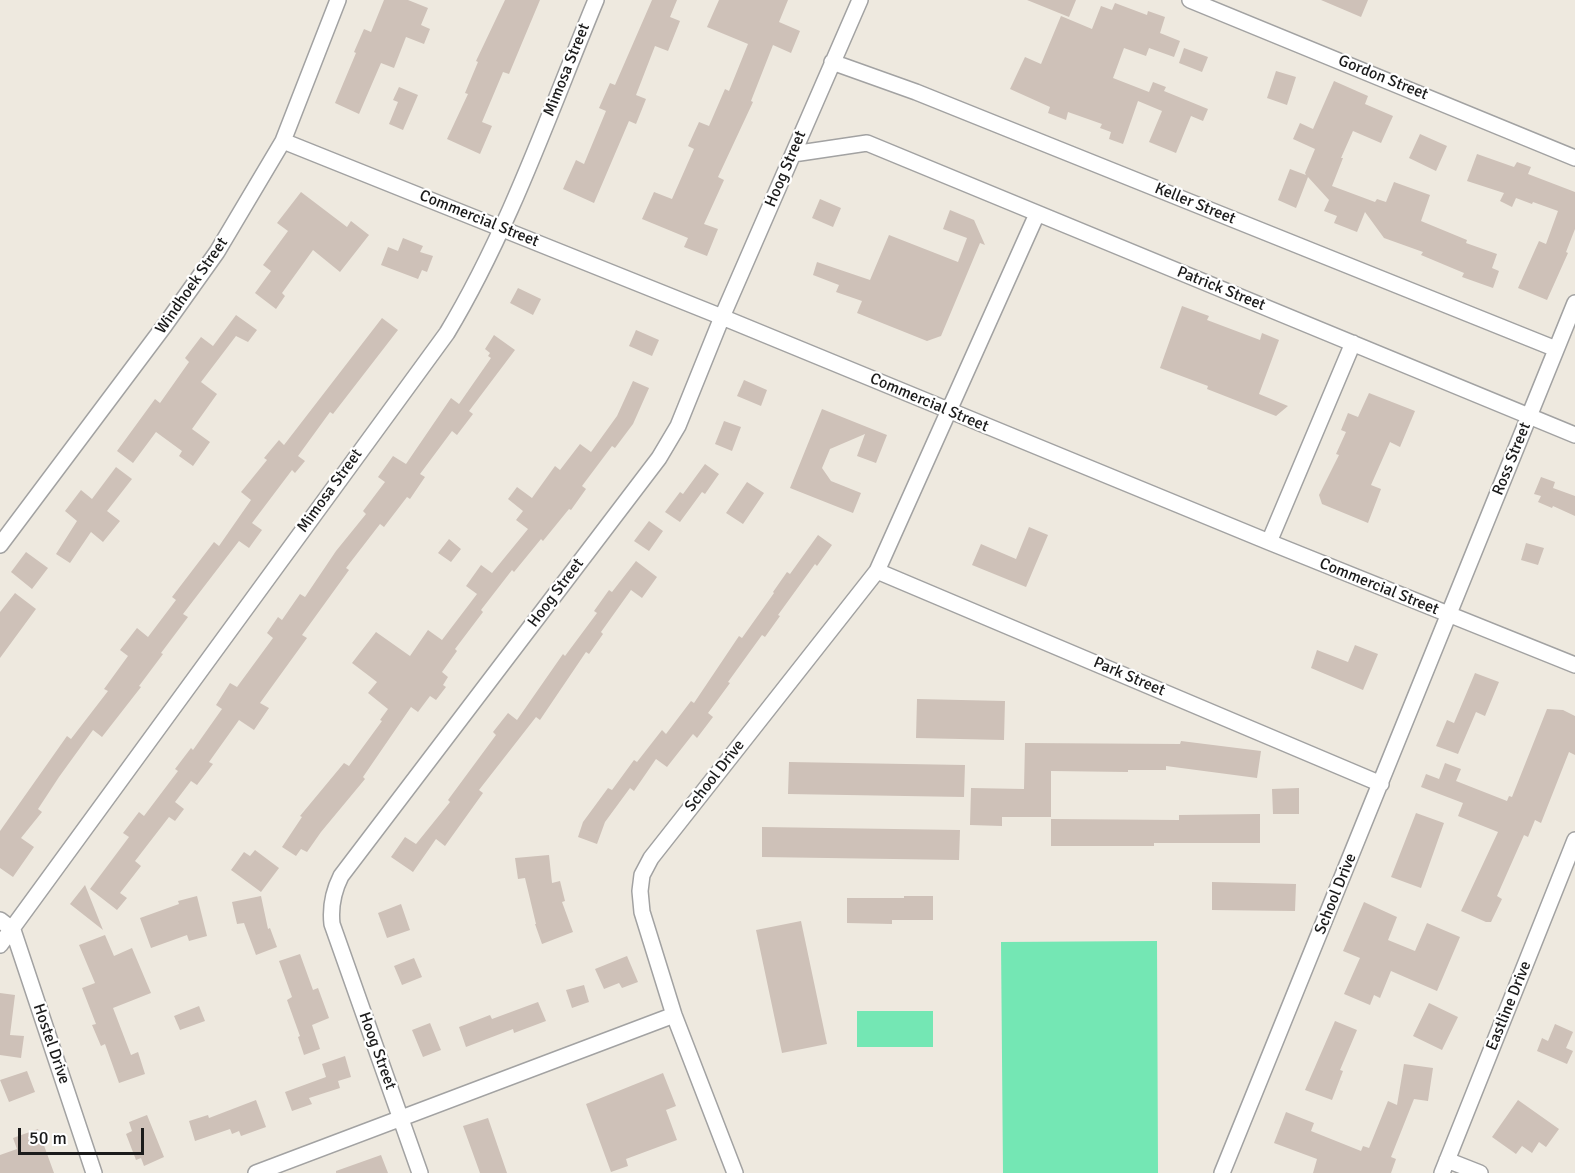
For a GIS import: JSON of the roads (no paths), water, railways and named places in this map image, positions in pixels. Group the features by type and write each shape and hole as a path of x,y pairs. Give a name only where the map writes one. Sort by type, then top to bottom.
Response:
{"street":[{"name":"Windhoek Street","path":"0,544 165,325 217,252 283,141 338,0"},
{"name":"Mimosa Street","path":"0,945 447,333 463,306 501,228 596,0"},
{"name":"Hoog Street","path":"420,1173 332,924 331,910 334,890 348,866 659,458 678,426 722,316 860,0"},
{"name":"Gordon Street","path":"1190,0 1575,158"},
{"name":"Keller Street","path":"832,62 927,97 1556,349"},
{"name":"Commercial Street","path":"283,141 722,316 1269,542 1575,665"},
{"name":"Patrick Street","path":"793,154 867,143 1575,435"},
{"name":"School Drive","path":"735,1173 674,1015 642,912 640,891 642,875 651,858 877,571 1037,214"},
{"name":"Ross Street","path":"1450,615 1575,303"},
{"path":"1269,542 1353,343"},
{"name":"Park Street","path":"877,571 1381,784"},
{"name":"School Drive","path":"1222,1173 1450,615"},
{"name":"Eastline Drive","path":"1445,1166 1575,840"},
{"path":"0,920 13,930"},
{"name":"Hostel Drive","path":"13,930 94,1173"},
{"path":"256,1173 674,1015"},
{"path":"1445,1166 1480,1173"}]}
